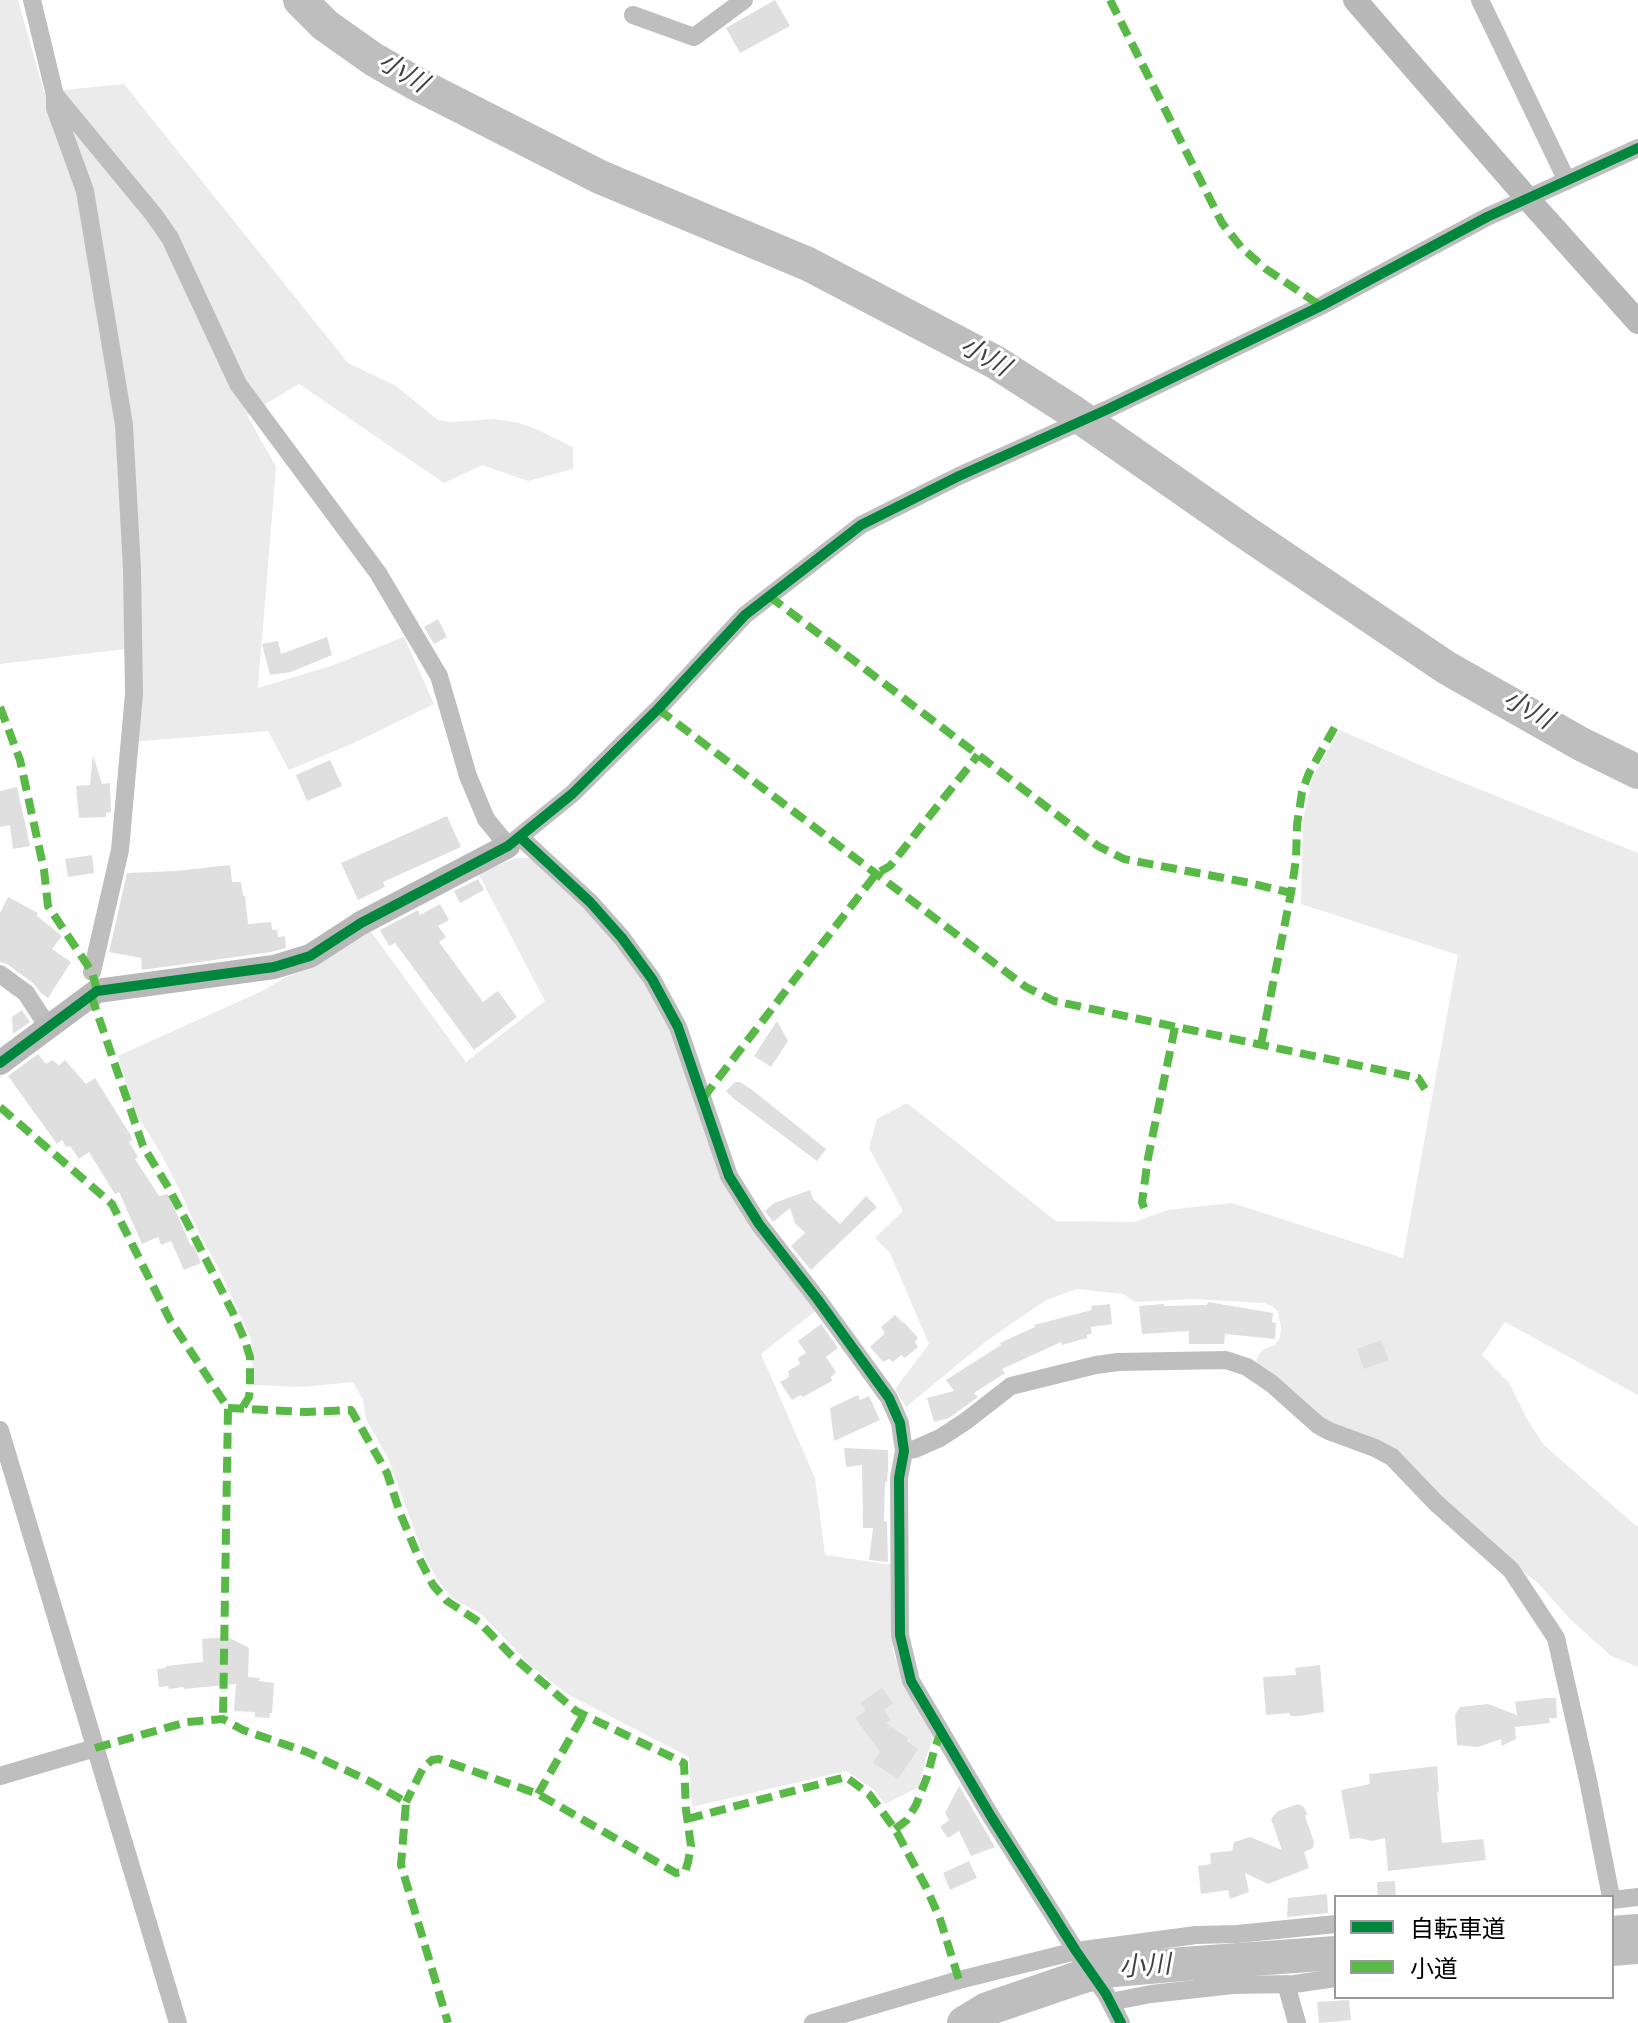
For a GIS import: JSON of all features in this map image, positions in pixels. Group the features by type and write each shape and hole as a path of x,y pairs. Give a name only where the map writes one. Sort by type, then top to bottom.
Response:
{"street":[{"path":"32,0 55,95 55,108 85,191 122,410 132,569 134,694 120,850 92,972"},
{"path":"633,15 694,37 744,0"},
{"path":"1355,0 1638,322"},
{"path":"1480,0 1567,181"},
{"path":"55,95 170,238 238,384 378,573 439,676 468,776 486,819 590,902 652,979 678,1027 729,1176 759,1224 889,1398 900,1423 904,1451 899,1478 900,1635 911,1681 1121,2023"},
{"path":"0,1063 97,991 274,967 310,956 361,923 514,842 572,794 658,709 745,615 861,525 1321,306 1487,217 1638,148"},
{"path":"0,974 26,993 48,1027"},
{"path":"904,1451 940,1438 1011,1386 1118,1362 1226,1360 1260,1375 1318,1425 1392,1457 1436,1503 1511,1570 1556,1638 1610,1895"},
{"path":"0,1430 178,2023"},
{"path":"0,1776 95,1748"},
{"path":"1614,1898 1638,1897"},
{"path":"813,2023 959,1980 1076,1951 1196,1935 1334,1924"},
{"path":"1614,1957 1638,1955"},
{"path":"1108,1998 1334,1978"},
{"path":"1286,1984 1297,2023"}],"shaded area":[{"path":"0,0 18,0 44,92 124,84 348,363 396,386 438,420 495,419 519,423 573,447 573,469 528,481 482,465 444,483 299,384 247,415 276,467 258,688 331,666 404,637 434,704 289,770 268,731 130,742 135,648 0,664"},
{"path":"1340,730 1638,853 1638,1395 1505,1322 1482,1355 1509,1383 1544,1445 1638,1526 1638,1667 1611,1656 1570,1619 1537,1582 1391,1450 1327,1425 1258,1365 1256,1360 1259,1354 1275,1345 1281,1328 1278,1312 1264,1303 1194,1299 1135,1302 1123,1294 1077,1289 1046,1300 985,1342 906,1407 895,1389 929,1344 890,1253 875,1238 903,1211 869,1148 877,1119 907,1103 1056,1221 1134,1222 1168,1210 1232,1203 1403,1258 1458,955 1301,904 1303,820 1313,776"},
{"path":"516,858 534,858 565,885 632,962 665,1017 707,1130 818,1309 761,1354 815,1478 825,1555 894,1565 893,1651 901,1675 934,1736 919,1787 885,1804 874,1790 846,1771 692,1807 689,1757 569,1695 533,1668 481,1614 455,1600 425,1559 388,1458 366,1419 363,1400 353,1382 303,1387 253,1385 251,1339 159,1150 134,1111 118,1056 262,991 286,977 315,967 369,929 466,1062 545,1001 478,873"}],"building":[{"path":"775,0 790,26 740,53 726,28"},
{"path":"438,619 447,637 434,644 424,627"},
{"path":"327,637 332,655 291,672 270,675 262,644 278,641 281,654"},
{"path":"93,755 102,784 110,783 111,812 106,813 106,817 79,818 76,786 90,785"},
{"path":"330,760 342,786 307,801 296,775"},
{"path":"17,787 30,846 13,849 10,825 0,827 0,791"},
{"path":"447,816 461,847 383,882 385,887 358,900 341,863"},
{"path":"92,855 94,873 68,877 65,859"},
{"path":"230,865 232,882 241,882 248,924 271,922 272,930 277,930 278,937 285,936 286,948 142,970 141,958 109,952 127,873"},
{"path":"478,879 484,890 460,903 454,891"},
{"path":"8,897 38,913 37,916 62,936 52,949 71,962 48,998 33,983 0,962 0,913"},
{"path":"440,904 449,920 438,926 446,937 439,942 483,1002 498,991 517,1017 474,1050 395,943 389,946 380,930 418,910 420,915"},
{"path":"22,1010 30,1022 13,1034 12,1017"},
{"path":"777,1021 788,1041 771,1067 754,1056"},
{"path":"38,1054 46,1064 52,1060 59,1065 65,1060 86,1084 95,1078 131,1136 129,1142 138,1157 135,1159 159,1196 168,1194 201,1263 184,1270 171,1241 161,1245 158,1237 142,1244 119,1192 115,1194 89,1152 79,1159 62,1140 57,1144 8,1076"},
{"path":"735,1082 751,1089 826,1149 817,1161 733,1098 726,1091"},
{"path":"810,1190 813,1199 840,1224 866,1196 877,1207 811,1270 791,1246 805,1233 795,1223 790,1208 773,1222 765,1211 774,1203"},
{"path":"1208,1302 1273,1313 1275,1339 1225,1334 1224,1344 1189,1344 1189,1331 1142,1334 1139,1306 1207,1305"},
{"path":"1110,1304 1112,1324 1091,1327 1092,1333 1087,1338 1062,1345 1061,1342 1002,1369 1005,1373 974,1393 978,1397 949,1418 934,1422 927,1398 954,1391 946,1380 1000,1343 1034,1325 1092,1310 1091,1306"},
{"path":"895,1315 918,1338 915,1342 918,1347 905,1358 901,1355 893,1362 889,1359 883,1362 870,1347 885,1333 881,1327"},
{"path":"821,1324 838,1348 826,1357 836,1372 831,1377 832,1381 792,1400 780,1382 789,1377 788,1371 800,1364 798,1358 806,1353 798,1341"},
{"path":"1381,1340 1389,1360 1364,1369 1357,1349"},
{"path":"858,1395 860,1400 869,1396 880,1420 834,1441 830,1408"},
{"path":"844,1448 888,1450 884,1521 887,1522 888,1562 869,1560 873,1528 863,1528 862,1465 846,1467"},
{"path":"228,1637 249,1648 248,1677 274,1683 269,1718 255,1717 255,1712 234,1711 236,1684 184,1689 159,1687 157,1669 203,1662 202,1639"},
{"path":"1320,1665 1324,1712 1300,1716 1289,1713 1266,1715 1263,1677 1296,1675 1295,1668"},
{"path":"882,1688 893,1703 884,1710 891,1720 886,1723 918,1749 898,1779 873,1763 880,1752 855,1718 866,1711 860,1703"},
{"path":"1556,1698 1557,1718 1549,1718 1550,1723 1515,1727 1516,1739 1502,1746 1501,1739 1478,1747 1457,1745 1455,1715 1460,1707 1488,1704 1517,1715 1515,1702"},
{"path":"1437,1766 1442,1843 1483,1839 1486,1860 1388,1871 1385,1838 1372,1841 1350,1839 1341,1790 1370,1784 1369,1774"},
{"path":"959,1786 995,1847 971,1856 959,1831 948,1838 940,1827 949,1820 945,1813"},
{"path":"1298,1804 1304,1807 1307,1814 1305,1816 1314,1842 1313,1848 1304,1852 1309,1868 1268,1884 1245,1873 1249,1892 1230,1899 1228,1890 1201,1894 1198,1866 1211,1864 1210,1853 1232,1851 1234,1842 1250,1837 1282,1850 1271,1819 1278,1811"},
{"path":"969,1861 977,1878 950,1890 943,1873"},
{"path":"1395,1881 1396,1895 1378,1895 1377,1882"},
{"path":"1327,1894 1328,1913 1287,1917 1288,1898"},
{"path":"1349,2000 1351,2020 1319,2023 1317,2002"}],"waterway":[{"name":"小川","path":"300,0 325,25 373,59 415,83 600,177 808,264 995,362 1447,668 1581,744 1638,772"},
{"name":"小川","path":"1614,1933 1638,1931"},
{"name":"小川","path":"964,2023 987,2009 1103,1971 1334,1953"}],"marked path":[{"path":"1110,0 1222,223 1241,247 1266,269 1321,306"},
{"path":"769,596 1098,846 1124,859 1291,893"},
{"path":"0,707 20,760 44,870 48,906 92,972 97,991"},
{"path":"658,709 1026,987 1054,1001 1418,1078 1425,1089"},
{"path":"1261,1044 1291,893 1302,792 1336,725"},
{"path":"703,1098 876,874 890,866 978,755"},
{"path":"91,995 143,1146 192,1232 245,1341 250,1357 250,1388 249,1397 241,1410"},
{"path":"1144,1208 1142,1202 1148,1158 1175,1027"},
{"path":"0,1107 112,1204 170,1320 228,1408 223,1719"},
{"path":"228,1408 306,1412 351,1410 387,1473 418,1556 433,1585 447,1601 479,1622 512,1656 576,1711 684,1763 691,1846 685,1872 676,1873 538,1794 439,1759 432,1760 423,1768 406,1802"},
{"path":"538,1794 584,1714"},
{"path":"95,1748 187,1722 223,1719 243,1730 307,1752 406,1802 401,1865 448,2023"},
{"path":"895,1829 907,1820 916,1805 941,1733"},
{"path":"687,1819 846,1777 869,1794 895,1829 940,1919 959,1980"}],"cycle path":[{"path":"0,1063 97,991 274,967 310,956 361,923 508,846 572,794 658,709 745,615 861,525 1321,306 1487,217 1638,148"},
{"path":"520,837 590,902 652,979 678,1027 729,1176 759,1224 889,1398 900,1423 904,1451 899,1478 900,1635 911,1681 992,1818 1106,1994 1121,2023"}]}
